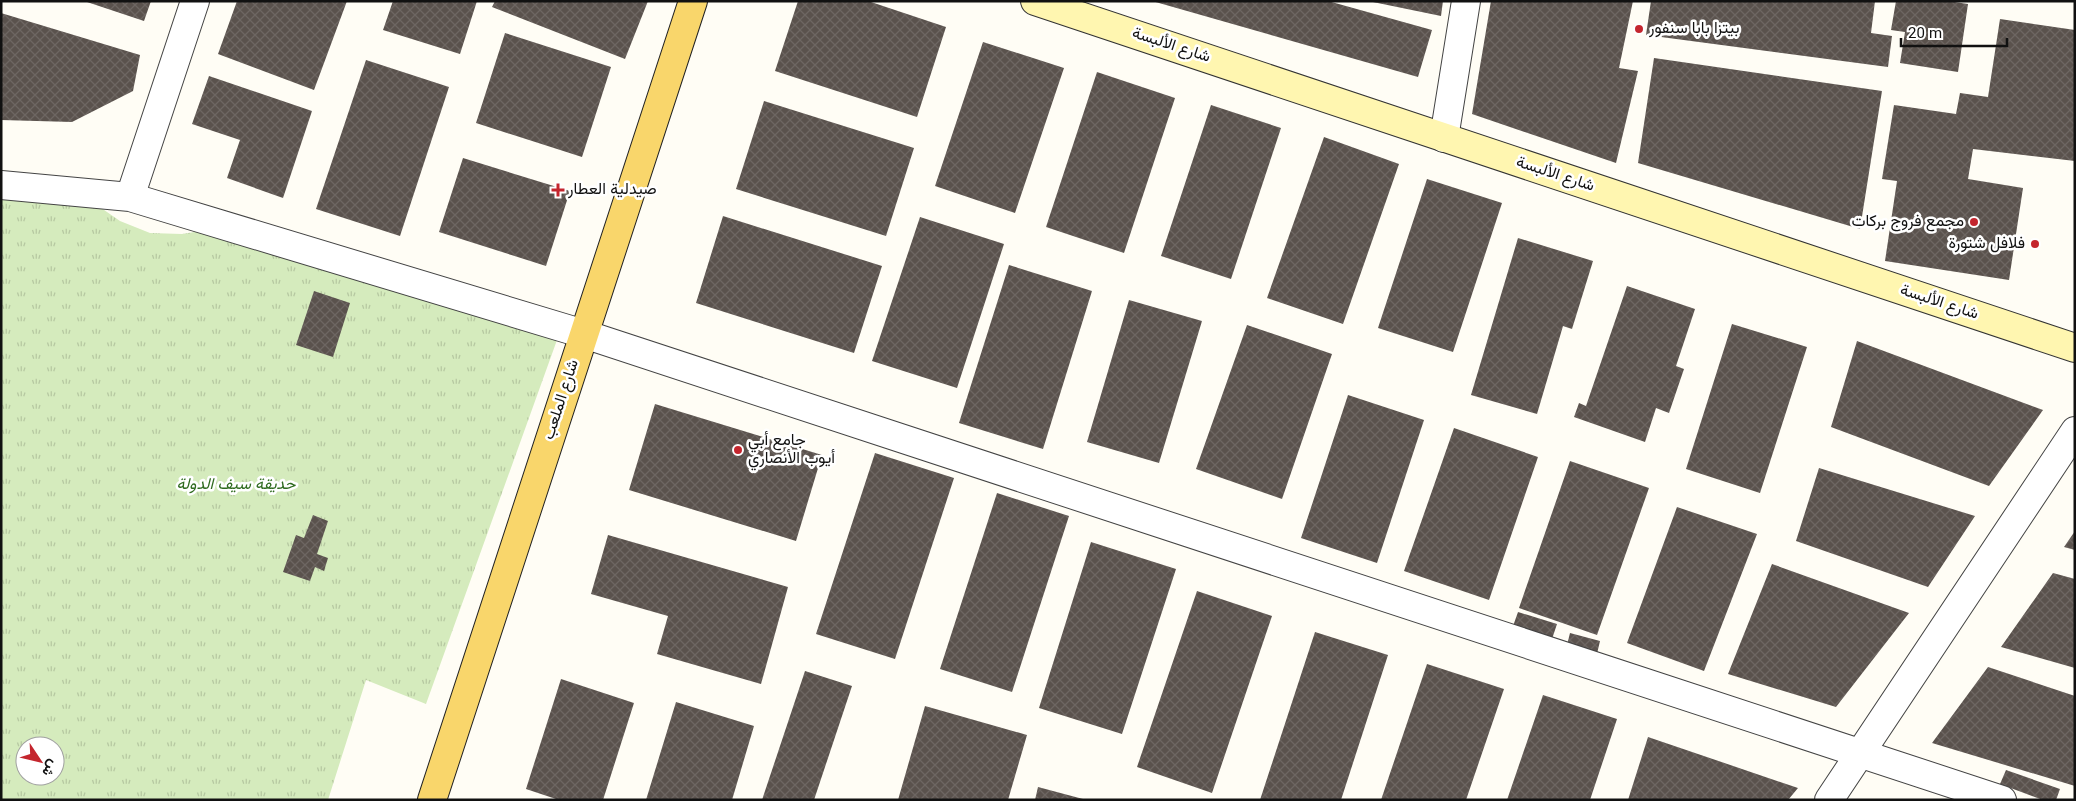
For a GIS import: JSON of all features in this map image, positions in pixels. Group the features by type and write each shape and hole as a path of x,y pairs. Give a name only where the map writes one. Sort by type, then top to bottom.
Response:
{"main road":[{"name":"شارع الملعب","path":"432,800 693,1"},
{"name":"شارع الألبسة","path":"1035,1 2075,348"}],"street":[{"path":"130,197 195,1"},
{"path":"1444,138 1466,1"},
{"path":"1,185 130,197 584,334 1861,752 2002,800"},
{"path":"1829,800 2075,431"}],"green space":[{"name":"حديقة سيف الدولة","path":"1,199 94,203 120,221 150,233 182,234 207,230 557,340 426,704 366,680 328,800 1,800"}],"building":[{"path":"84,1 151,1 144,21"},
{"path":"237,1 347,1 314,90 218,54"},
{"path":"393,1 477,1 460,54 383,30"},
{"path":"495,1 648,1 625,59 492,7"},
{"path":"798,1 868,1 946,27 917,117 775,71"},
{"path":"1152,1 1328,1 1432,30 1418,77"},
{"path":"1368,1 1443,1 1441,16"},
{"path":"1491,1 1633,1 1619,68 1638,71 1616,163 1472,114"},
{"path":"1651,1 1875,1 1871,33 1892,36 1888,67 1646,35"},
{"path":"1896,1 1948,1 1968,4 1958,72 1900,63 1905,32 1891,30"},
{"path":"1,13 140,55 133,91 72,122 1,120"},
{"path":"2000,19 2075,30 2075,161 1973,149 1968,179 2023,188 2009,280 1885,261 1897,181 1882,179 1894,105 1956,114 1960,93 1988,97"},
{"path":"505,33 611,67 582,157 476,123"},
{"path":"983,42 1064,68 1015,213 935,186"},
{"path":"1654,58 1882,91 1860,229 1638,163"},
{"path":"366,60 449,87 400,236 316,209"},
{"path":"1097,72 1175,98 1124,253 1046,227"},
{"path":"209,76 312,111 283,198 227,178 240,140 192,124"},
{"path":"764,101 914,148 886,236 736,189"},
{"path":"1211,105 1281,128 1231,279 1161,256"},
{"path":"1324,137 1399,164 1343,324 1267,298"},
{"path":"463,158 570,191 546,266 439,232"},
{"path":"1427,179 1502,203 1453,352 1378,328"},
{"path":"723,216 882,266 854,353 696,303"},
{"path":"920,217 1004,244 957,388 872,361"},
{"path":"1518,238 1593,261 1572,329 1563,326 1537,414 1471,395"},
{"path":"1009,265 1092,291 1043,449 959,423"},
{"path":"1627,286 1695,309 1676,366 1684,369 1669,413 1656,408 1645,442 1574,417 1579,403 1586,406"},
{"path":"314,291 350,303 333,357 296,345"},
{"path":"1129,300 1202,321 1159,463 1087,442"},
{"path":"1732,324 1807,347 1760,493 1686,469"},
{"path":"1247,325 1332,354 1282,499 1196,469"},
{"path":"1857,341 2043,410 1989,486 1831,427"},
{"path":"1348,395 1424,420 1377,563 1301,538"},
{"path":"655,404 822,455 796,541 629,490"},
{"path":"1454,428 1538,457 1489,600 1404,571"},
{"path":"875,453 954,478 895,659 816,634"},
{"path":"1570,461 1649,488 1597,635 1519,608"},
{"path":"1819,468 1975,516 1928,587 1796,541"},
{"path":"997,493 1069,516 1012,692 940,669"},
{"path":"1677,507 1757,534 1704,671 1627,643"},
{"path":"313,515 328,521 317,554 328,558 324,571 315,567 310,581 283,572 296,535 304,538"},
{"path":"2075,531 2075,550 2064,547"},
{"path":"608,535 788,587 761,684 657,654 668,616 591,594"},
{"path":"1091,542 1176,569 1122,734 1039,708"},
{"path":"1772,564 1909,613 1836,707 1728,674"},
{"path":"2053,573 2075,579 2075,668 2001,647"},
{"path":"1197,591 1272,616 1212,793 1137,767"},
{"path":"1518,612 1557,624 1551,642 1512,629"},
{"path":"1315,632 1388,655 1341,800 1260,800"},
{"path":"1570,633 1600,641 1596,658 1566,649"},
{"path":"1427,664 1504,689 1466,800 1381,800"},
{"path":"1988,667 2075,696 2075,786 1932,743"},
{"path":"805,671 852,686 814,800 762,800"},
{"path":"561,679 634,703 603,800 559,800 526,789"},
{"path":"1543,695 1617,719 1590,800 1507,800"},
{"path":"676,702 754,726 732,800 646,800"},
{"path":"925,706 1027,735 1008,800 898,800"},
{"path":"1648,737 1798,788 1788,800 1628,800"},
{"path":"2006,770 2060,789 2056,800 2043,800 2000,784"},
{"path":"1038,787 1083,799 1083,800 1035,800"}],"place":[{"name":"بيتزا بابا سنفور","path":"1639,29"},
{"name":"صيدلية العطار","path":"558,190"},
{"name":"مجمع فروج بركات","path":"1974,222"},
{"name":"فلافل شتورة","path":"2035,244"},
{"name":"جامع أبي أيوب الأنصاري","path":"738,450"}]}
